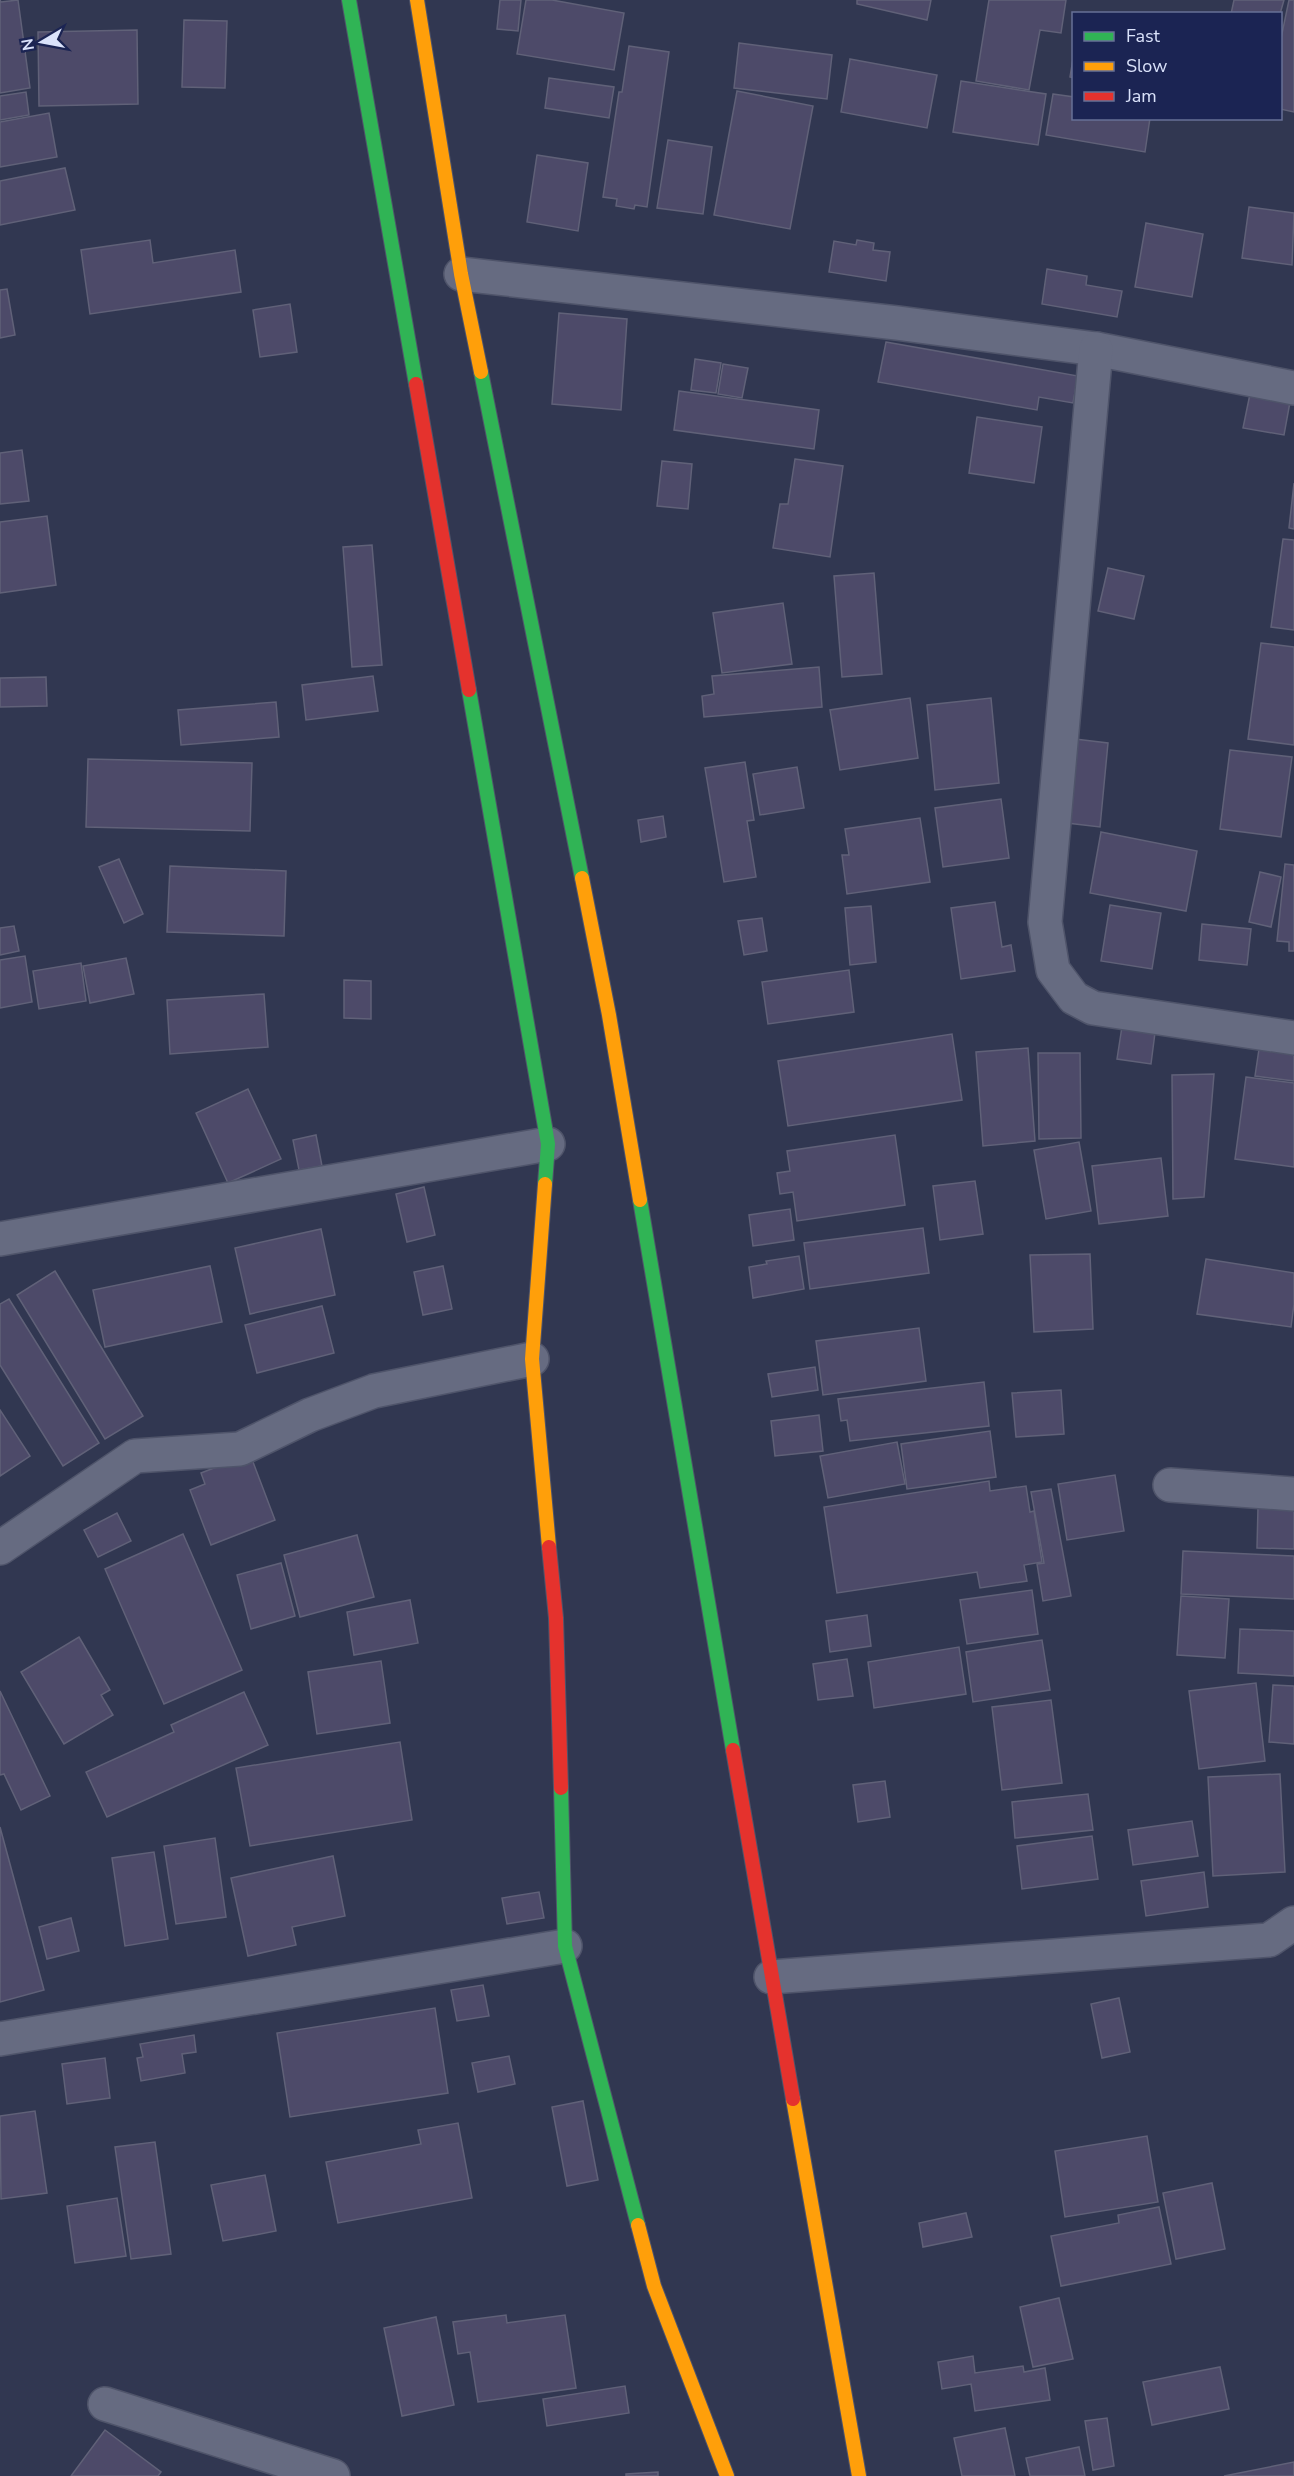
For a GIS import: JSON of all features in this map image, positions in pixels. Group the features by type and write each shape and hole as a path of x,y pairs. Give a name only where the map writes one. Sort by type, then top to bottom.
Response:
{"street":[{"path":"348,0 548,1144 532,1359 556,1618 565,1946 654,2286 727,2476"},
{"path":"417,0 461,274 513,518 609,1015 771,1977 860,2476"},
{"path":"461,274 897,323 1096,349 1294,388"},
{"path":"1096,349 1045,922 1053,970 1074,998 1094,1008 1294,1038"},
{"path":"0,1239 44,1229 548,1144"},
{"path":"0,1548 135,1456 240,1449 310,1415 374,1391 532,1359"},
{"path":"1170,1485 1294,1494"},
{"path":"771,1977 1269,1940 1294,1923"},
{"path":"0,2039 565,1946"},
{"path":"105,2403 333,2476"}],"building":[{"path":"0,0 1,2 18,0 30,88 0,93"},
{"path":"500,0 521,0 518,31 497,29"},
{"path":"526,0 552,0 624,13 614,70 517,54"},
{"path":"857,0 931,0 927,20 857,4"},
{"path":"989,0 1066,0 1061,33 1040,30 1029,90 976,81"},
{"path":"1234,0 1284,0 1281,12 1231,12"},
{"path":"1289,0 1294,0 1294,112 1282,109 1282,33"},
{"path":"184,20 227,21 225,88 182,87"},
{"path":"137,30 138,104 39,106 38,32"},
{"path":"739,43 832,55 827,99 734,88"},
{"path":"629,46 669,52 647,207 635,205 634,209 616,206 617,199 603,197 619,92 622,92"},
{"path":"850,59 937,75 927,128 841,112"},
{"path":"549,78 614,87 609,118 545,108"},
{"path":"961,81 1046,94 1038,145 953,132"},
{"path":"737,91 813,106 790,229 714,215"},
{"path":"26,92 29,115 0,120 0,96"},
{"path":"1053,94 1072,97 1072,120 1150,120 1145,152 1046,135"},
{"path":"49,113 57,157 0,167 0,122"},
{"path":"668,140 712,147 703,214 657,208"},
{"path":"537,155 588,163 578,231 527,222"},
{"path":"65,168 75,210 0,225 0,181"},
{"path":"1249,207 1294,213 1292,265 1242,258"},
{"path":"1146,223 1203,234 1192,297 1135,287"},
{"path":"150,240 153,263 235,250 241,292 90,314 81,250"},
{"path":"857,240 874,243 873,250 890,252 886,281 829,272 834,241 856,245"},
{"path":"1047,269 1087,276 1086,285 1122,291 1117,317 1042,304"},
{"path":"7,289 15,335 0,338 0,290"},
{"path":"290,304 297,352 260,357 253,310"},
{"path":"559,313 627,319 621,410 552,404"},
{"path":"886,342 1078,376 1073,403 1039,397 1037,410 878,382"},
{"path":"695,359 721,363 716,393 691,390"},
{"path":"723,364 748,368 742,398 718,394"},
{"path":"679,391 819,410 814,449 674,430"},
{"path":"1250,394 1290,402 1284,435 1243,428"},
{"path":"977,417 1042,427 1034,483 969,473"},
{"path":"22,450 29,501 0,504 0,453"},
{"path":"795,459 843,466 830,557 773,548 780,504 788,504"},
{"path":"662,461 692,464 688,509 657,506"},
{"path":"1294,483 1294,529 1289,528"},
{"path":"47,516 56,585 0,593 0,522"},
{"path":"1283,539 1294,540 1294,630 1271,627"},
{"path":"372,545 382,665 352,667 343,547"},
{"path":"1108,568 1144,576 1134,619 1098,611"},
{"path":"874,573 882,674 842,677 834,576"},
{"path":"783,603 792,664 722,673 713,613"},
{"path":"1261,643 1294,647 1294,745 1248,739"},
{"path":"819,667 822,707 704,717 702,696 714,694 712,676"},
{"path":"373,676 378,711 306,720 302,685"},
{"path":"46,677 47,706 0,707 0,678"},
{"path":"910,698 918,758 840,770 830,710"},
{"path":"991,698 999,783 935,790 927,705"},
{"path":"276,702 279,737 181,745 178,710"},
{"path":"1075,739 1108,743 1100,827 1067,823"},
{"path":"1230,750 1292,757 1281,837 1220,829"},
{"path":"88,759 252,763 250,831 86,827"},
{"path":"745,762 754,820 747,821 756,877 724,882 705,768"},
{"path":"797,767 804,808 760,815 753,774"},
{"path":"1001,799 1009,858 943,867 935,808"},
{"path":"663,816 666,837 641,842 638,820"},
{"path":"920,818 930,882 847,894 842,855 849,855 845,829"},
{"path":"1101,832 1197,851 1186,911 1090,893"},
{"path":"119,859 143,914 124,923 99,867"},
{"path":"1285,864 1294,865 1294,951 1289,951 1289,942 1277,941"},
{"path":"170,866 286,871 284,936 167,932"},
{"path":"1260,872 1281,877 1271,927 1249,922"},
{"path":"995,902 1002,947 1011,945 1015,971 961,979 951,908"},
{"path":"1110,905 1161,913 1152,969 1101,961"},
{"path":"871,906 876,962 850,965 845,908"},
{"path":"762,918 767,951 744,955 738,921"},
{"path":"1202,924 1251,929 1247,965 1199,960"},
{"path":"14,926 19,951 0,955 0,928"},
{"path":"25,956 32,1002 0,1008 0,960"},
{"path":"126,958 134,994 90,1003 83,966"},
{"path":"81,963 86,1001 39,1009 33,971"},
{"path":"849,970 854,1012 768,1024 762,982"},
{"path":"344,980 371,981 371,1019 344,1018"},
{"path":"264,994 268,1047 170,1054 167,1000"},
{"path":"1123,1020 1156,1025 1151,1064 1117,1059"},
{"path":"952,1034 962,1100 788,1126 778,1061"},
{"path":"1028,1048 1035,1141 983,1146 976,1052"},
{"path":"1259,1049 1294,1054 1294,1081 1255,1076"},
{"path":"1038,1053 1080,1053 1081,1138 1039,1139"},
{"path":"1214,1074 1204,1197 1173,1199 1172,1075"},
{"path":"1246,1077 1294,1083 1294,1167 1235,1159"},
{"path":"248,1089 281,1159 228,1183 196,1113"},
{"path":"316,1135 322,1166 299,1170 293,1140"},
{"path":"895,1135 905,1205 797,1221 793,1192 780,1194 777,1173 790,1171 787,1151"},
{"path":"1079,1142 1091,1211 1046,1219 1034,1150"},
{"path":"1161,1158 1168,1216 1099,1224 1092,1166"},
{"path":"975,1181 983,1234 940,1240 933,1186"},
{"path":"424,1187 435,1235 407,1242 396,1194"},
{"path":"790,1209 794,1240 753,1246 749,1215"},
{"path":"923,1228 929,1273 810,1289 804,1243"},
{"path":"321,1229 335,1295 250,1314 235,1248"},
{"path":"1090,1254 1093,1329 1034,1332 1030,1255"},
{"path":"799,1256 804,1289 753,1298 749,1267 767,1264 766,1261"},
{"path":"1206,1259 1294,1273 1291,1327 1197,1314"},
{"path":"210,1266 222,1322 105,1347 93,1290"},
{"path":"443,1266 452,1309 423,1315 414,1272"},
{"path":"55,1271 143,1416 105,1439 17,1295"},
{"path":"9,1299 99,1443 63,1466 0,1365 0,1304"},
{"path":"322,1306 334,1353 257,1373 245,1325"},
{"path":"919,1328 926,1381 823,1395 816,1341"},
{"path":"815,1367 818,1390 772,1397 768,1374"},
{"path":"984,1382 989,1426 850,1441 847,1420 841,1421 838,1399"},
{"path":"1061,1390 1064,1434 1016,1437 1012,1393"},
{"path":"0,1410 30,1456 0,1476"},
{"path":"819,1415 823,1451 775,1456 771,1421"},
{"path":"990,1431 996,1477 907,1489 901,1444"},
{"path":"897,1442 905,1484 828,1498 820,1456"},
{"path":"250,1454 275,1520 211,1545 190,1490 205,1484 201,1473"},
{"path":"1115,1475 1124,1531 1067,1540 1058,1484"},
{"path":"989,1481 990,1491 1026,1486 1030,1512 1034,1511 1042,1562 1024,1565 1027,1581 980,1588 977,1572 837,1593 824,1507"},
{"path":"1051,1489 1071,1596 1043,1601 1037,1564 1044,1563 1031,1492"},
{"path":"1258,1507 1294,1508 1294,1549 1257,1548"},
{"path":"117,1513 131,1541 98,1557 84,1530"},
{"path":"183,1534 242,1670 164,1704 105,1569"},
{"path":"357,1535 374,1597 300,1617 284,1555"},
{"path":"1183,1551 1294,1556 1294,1599 1181,1594"},
{"path":"281,1563 295,1616 251,1629 237,1575"},
{"path":"1032,1590 1038,1634 967,1644 960,1600"},
{"path":"1181,1596 1229,1599 1225,1658 1177,1655"},
{"path":"410,1600 418,1643 354,1655 347,1612"},
{"path":"867,1615 871,1646 830,1652 826,1621"},
{"path":"1240,1629 1294,1631 1294,1676 1238,1673"},
{"path":"79,1637 110,1690 101,1695 113,1715 64,1744 21,1672"},
{"path":"1042,1640 1050,1690 973,1702 966,1652"},
{"path":"959,1647 966,1694 874,1708 868,1662"},
{"path":"847,1659 853,1696 818,1700 813,1664"},
{"path":"381,1661 390,1723 317,1734 308,1672"},
{"path":"1256,1683 1265,1761 1199,1769 1189,1691"},
{"path":"1273,1685 1294,1686 1294,1744 1269,1742"},
{"path":"0,1691 50,1796 21,1810 4,1774 0,1775"},
{"path":"244,1692 268,1745 107,1817 86,1772 174,1732 171,1725"},
{"path":"1051,1700 1062,1783 1002,1790 992,1707"},
{"path":"400,1742 412,1820 250,1846 236,1768"},
{"path":"1280,1774 1285,1872 1213,1876 1208,1777"},
{"path":"885,1781 890,1817 858,1822 853,1785"},
{"path":"1088,1794 1093,1830 1015,1838 1012,1802"},
{"path":"1192,1821 1198,1856 1133,1865 1128,1830"},
{"path":"0,1827 44,1990 0,2002"},
{"path":"1092,1836 1098,1879 1022,1889 1017,1846"},
{"path":"215,1838 226,1917 176,1924 164,1846"},
{"path":"154,1852 168,1939 125,1946 112,1858"},
{"path":"333,1856 345,1916 292,1927 296,1945 248,1956 231,1878"},
{"path":"1204,1872 1208,1907 1146,1916 1141,1881"},
{"path":"539,1892 544,1918 507,1924 502,1898"},
{"path":"71,1918 79,1951 47,1959 39,1927"},
{"path":"483,1985 489,2016 457,2021 451,1990"},
{"path":"1119,1998 1130,2052 1102,2058 1091,2004"},
{"path":"435,2008 448,2093 290,2117 277,2033"},
{"path":"194,2035 196,2052 182,2054 185,2073 141,2081 137,2058 143,2057 140,2044"},
{"path":"509,2056 515,2084 478,2092 472,2063"},
{"path":"105,2058 110,2098 67,2104 62,2064"},
{"path":"583,2101 598,2180 567,2186 552,2107"},
{"path":"35,2111 47,2193 1,2199 0,2116"},
{"path":"458,2123 472,2198 338,2223 326,2162 421,2144 418,2130"},
{"path":"1147,2136 1158,2202 1065,2217 1055,2151"},
{"path":"155,2142 171,2254 131,2259 115,2147"},
{"path":"265,2175 276,2231 223,2241 211,2185"},
{"path":"1212,2183 1225,2249 1176,2259 1163,2193"},
{"path":"117,2198 126,2256 75,2263 67,2206"},
{"path":"1159,2207 1171,2264 1061,2286 1051,2236 1119,2223 1118,2215"},
{"path":"966,2213 972,2237 923,2247 919,2223"},
{"path":"1059,2298 1073,2359 1033,2367 1020,2307"},
{"path":"506,2315 507,2323 565,2315 576,2388 478,2402 470,2352 458,2354 453,2322"},
{"path":"436,2317 454,2405 402,2416 384,2328"},
{"path":"973,2356 975,2373 1023,2366 1024,2372 1045,2368 1050,2400 975,2411 971,2384 942,2389 938,2362"},
{"path":"1220,2367 1229,2409 1152,2425 1143,2382"},
{"path":"625,2386 629,2413 547,2426 543,2399"},
{"path":"1107,2418 1114,2466 1093,2470 1085,2421"},
{"path":"1005,2428 1015,2476 962,2476 954,2438"},
{"path":"105,2430 161,2472 158,2476 71,2476"},
{"path":"1079,2447 1085,2476 1030,2476 1026,2458"},
{"path":"1294,2462 1294,2476 1224,2476"},
{"path":"658,2472 658,2476 626,2476 626,2474"}],"traffic: fast":[{"path":"349,0 416,384"},
{"path":"481,372 582,878"},
{"path":"469,690 548,1144 545,1184"},
{"path":"640,1200 733,1750"},
{"path":"561,1788 565,1946 638,2225"}],"traffic: slow":[{"path":"417,0 461,274 481,372"},
{"path":"582,878 609,1015 640,1200"},
{"path":"545,1184 532,1359 549,1547"},
{"path":"793,2099 859,2476"},
{"path":"638,2225 654,2286 727,2476"}],"traffic: jam":[{"path":"416,384 469,690"},
{"path":"549,1547 556,1618 561,1788"},
{"path":"733,1750 793,2099"}]}
